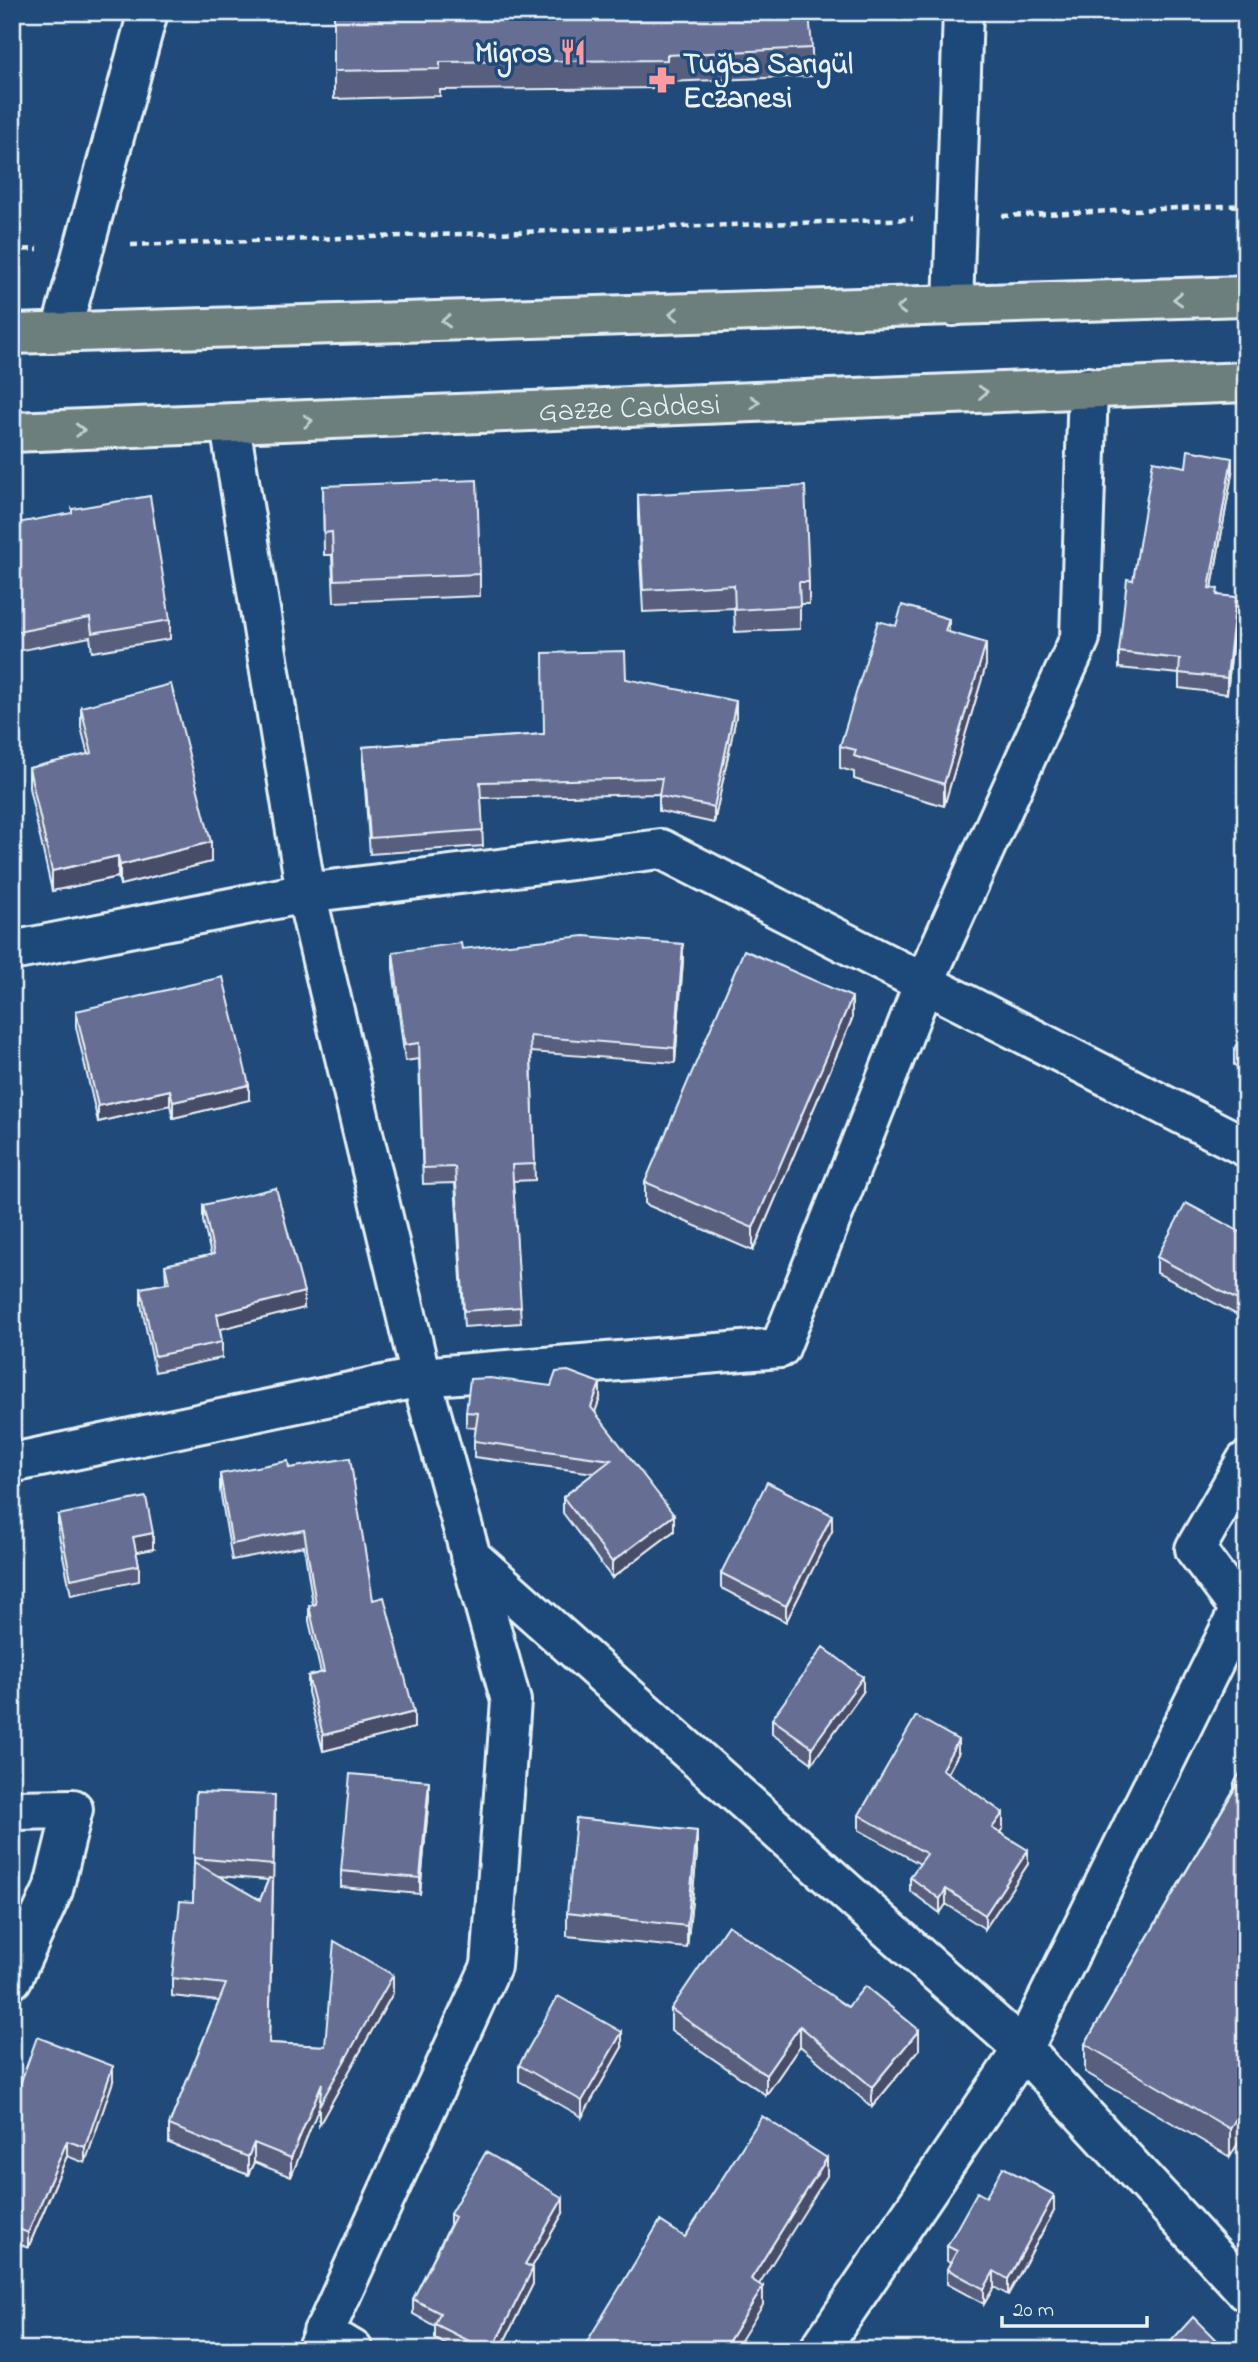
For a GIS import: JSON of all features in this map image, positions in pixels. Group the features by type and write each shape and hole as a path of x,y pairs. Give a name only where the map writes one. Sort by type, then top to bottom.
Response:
{"main road":[{"path":"12,334 1246,296"},
{"name":"Gazze Caddesi","path":"12,432 1246,382"}],"street":[{"path":"61,332 148,12"},
{"path":"953,306 963,12"},
{"path":"12,1463 421,1377 780,1348 924,984 1080,638 1088,387"},
{"path":"230,425 306,893 421,1377 510,1701 491,1966 331,2344"},
{"path":"12,951 306,893 661,849 1246,1147"},
{"path":"819,2350 1023,2049 1240,1609 1195,1549 1246,1461"},
{"path":"470,1556 1023,2049 1240,2267"},
{"path":"12,1810 73,1809 53,1890 12,1979"}],"path":[{"path":"12,250 955,218 1246,205"}],"building":[{"name":"Migros","path":"334,12 809,12 812,48 667,55 667,60 440,62 440,69 334,71"},
{"path":"1188,450 1232,458 1209,588 1218,589 1217,595 1236,597 1227,678 1179,673 1180,659 1119,652 1127,579 1133,580 1153,461 1186,467"},
{"path":"477,480 480,574 334,580 332,532 324,533 323,486"},
{"path":"805,486 809,582 799,582 800,606 735,610 734,585 643,590 638,495"},
{"path":"150,496 170,620 92,633 90,618 12,633 12,524 72,513 72,509"},
{"path":"902,605 949,619 945,631 986,643 944,784 854,756 856,750 840,746 878,621 896,626"},
{"path":"625,651 626,679 736,701 714,807 659,796 662,778 480,782 483,830 370,838 363,747 544,734 543,653"},
{"path":"171,684 211,842 120,865 118,856 52,871 29,768 92,753 81,707"},
{"path":"584,936 683,944 675,1048 530,1036 535,1164 512,1165 521,1307 464,1311 455,1167 423,1168 419,1043 405,1045 393,952 461,943 462,949"},
{"path":"744,950 852,997 753,1228 645,1182"},
{"path":"223,977 249,1085 173,1102 170,1090 98,1106 76,1011"},
{"path":"1246,1029 1246,1056 1234,1049"},
{"path":"276,1188 304,1292 217,1314 222,1342 155,1356 141,1288 169,1283 165,1265 214,1254 203,1205"},
{"path":"1186,1203 1246,1235 1246,1288 1239,1301 1157,1257"},
{"path":"568,1371 600,1383 591,1407 674,1515 612,1562 563,1497 611,1460 474,1441 478,1413 466,1412 470,1379 490,1378 551,1386 556,1372"},
{"path":"350,1458 373,1600 384,1597 414,1712 323,1735 308,1676 324,1672 309,1606 316,1604 304,1530 232,1544 220,1474 288,1461 289,1468"},
{"path":"767,1482 832,1515 786,1606 721,1573"},
{"path":"146,1497 153,1533 133,1537 139,1565 71,1579 58,1515"},
{"path":"823,1647 863,1677 812,1747 772,1719"},
{"path":"916,1716 958,1740 942,1769 1003,1813 992,1828 1028,1850 985,1915 946,1889 940,1899 910,1877 927,1854 859,1815"},
{"path":"1246,1764 1246,2101 1230,2129 1085,2044 1237,1785 1234,1783"},
{"path":"350,1774 429,1781 420,1878 341,1871"},
{"path":"196,1792 275,1795 273,1865 194,1858"},
{"path":"576,1818 697,1831 687,1926 567,1913"},
{"path":"194,1862 260,1900 269,1878 273,1879 269,2043 325,2046 334,1941 393,1975 319,2106 322,2083 291,2158 254,2143 248,2157 169,2125 226,1984 172,1978 180,1901 193,1902"},
{"path":"728,1925 848,2007 865,1986 919,2030 872,2087 800,2026 766,2075 671,2009"},
{"path":"558,1996 622,2032 582,2101 519,2065"},
{"path":"37,2037 113,2066 85,2147 67,2141 28,2233 12,2226 12,2107"},
{"path":"762,2116 827,2158 751,2279 763,2287 723,2350 582,2350 660,2221 685,2237"},
{"path":"486,2152 563,2198 525,2264 533,2268 492,2350 435,2324 440,2313 413,2299 455,2217 450,2214"},
{"path":"1003,2167 1054,2195 1008,2279 994,2271 984,2289 947,2269 957,2251 947,2246 977,2192 986,2197"},
{"path":"1193,2317 1226,2350 1163,2350"}],"place":[{"name":"Migros","path":"573,52"},
{"name":"Tuğba Sarıgül Eczanesi","path":"662,80"}]}
